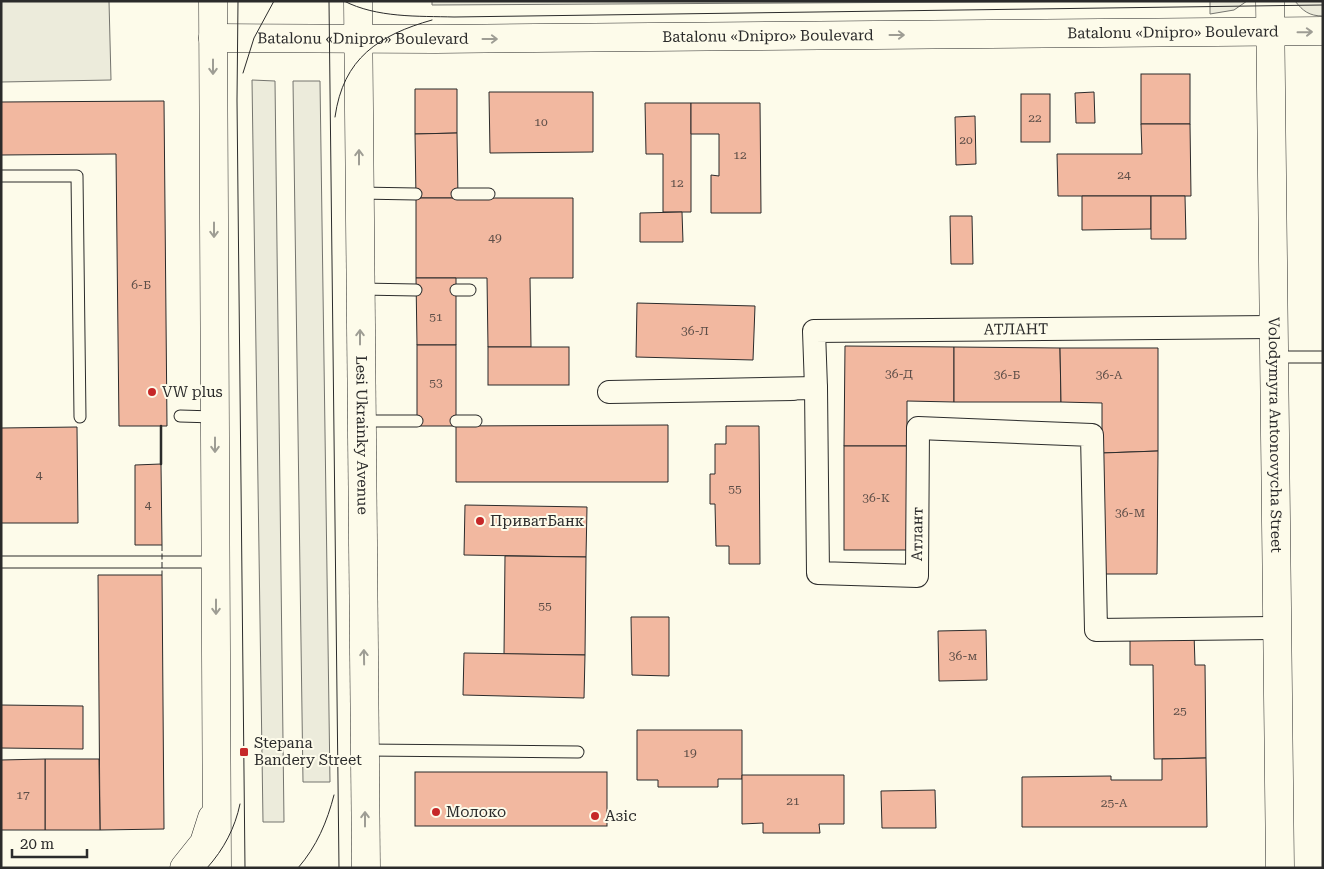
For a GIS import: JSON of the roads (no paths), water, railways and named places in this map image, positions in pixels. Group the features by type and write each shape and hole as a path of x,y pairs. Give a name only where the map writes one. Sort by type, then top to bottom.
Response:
{"street":[{"path":"213,1 217,868"},
{"name":"Lesi Ukrainky Avenue","path":"358,1 366,868"},
{"name":"Volodymyra Antonovycha Street","path":"1270,1 1280,868"},
{"name":"Batalonu «Dnipro» Boulevard","path":"213,38 358,39 1323,32"},
{"name":"АТЛАНТ","path":"805,389 814,330 1275,327"},
{"path":"767,389 776,389 805,389 609,392 767,389"},
{"name":"Атлант","path":"805,389 818,573 917,576 918,428 1092,435 1096,630 1278,628"},
{"path":"184,868 204,843 210,827 217,789"}],"lane":[{"path":"1,176 76,176 80,417"},
{"path":"359,193 416,194"},
{"path":"457,194 489,194"},
{"path":"360,289 416,290"},
{"path":"456,290 470,290"},
{"path":"1275,357 1323,357"},
{"path":"180,416 214,417"},
{"path":"361,421 417,421"},
{"path":"456,421 476,421"},
{"path":"1,562 215,562"},
{"path":"365,750 578,752"}],"tram line":[{"path":"238,1 237,100 245,868"},
{"path":"243,73 254,38 274,1"},
{"path":"329,1 339,868"},
{"path":"344,1 370,11 398,15 454,17 1323,5"},
{"path":"335,117 339,97 346,79 355,64 380,42 396,33 432,20"},
{"path":"298,868 311,851 320,833 334,795"},
{"path":"207,868 228,838 240,804"}],"place":[{"name":"VW plus","path":"152,392"},
{"name":"ПриватБанк","path":"480,521"},
{"name":"Stepana Bandery Street","path":"244,752"},
{"name":"Молоко","path":"436,812"},
{"name":"Азіс","path":"595,816"}]}
